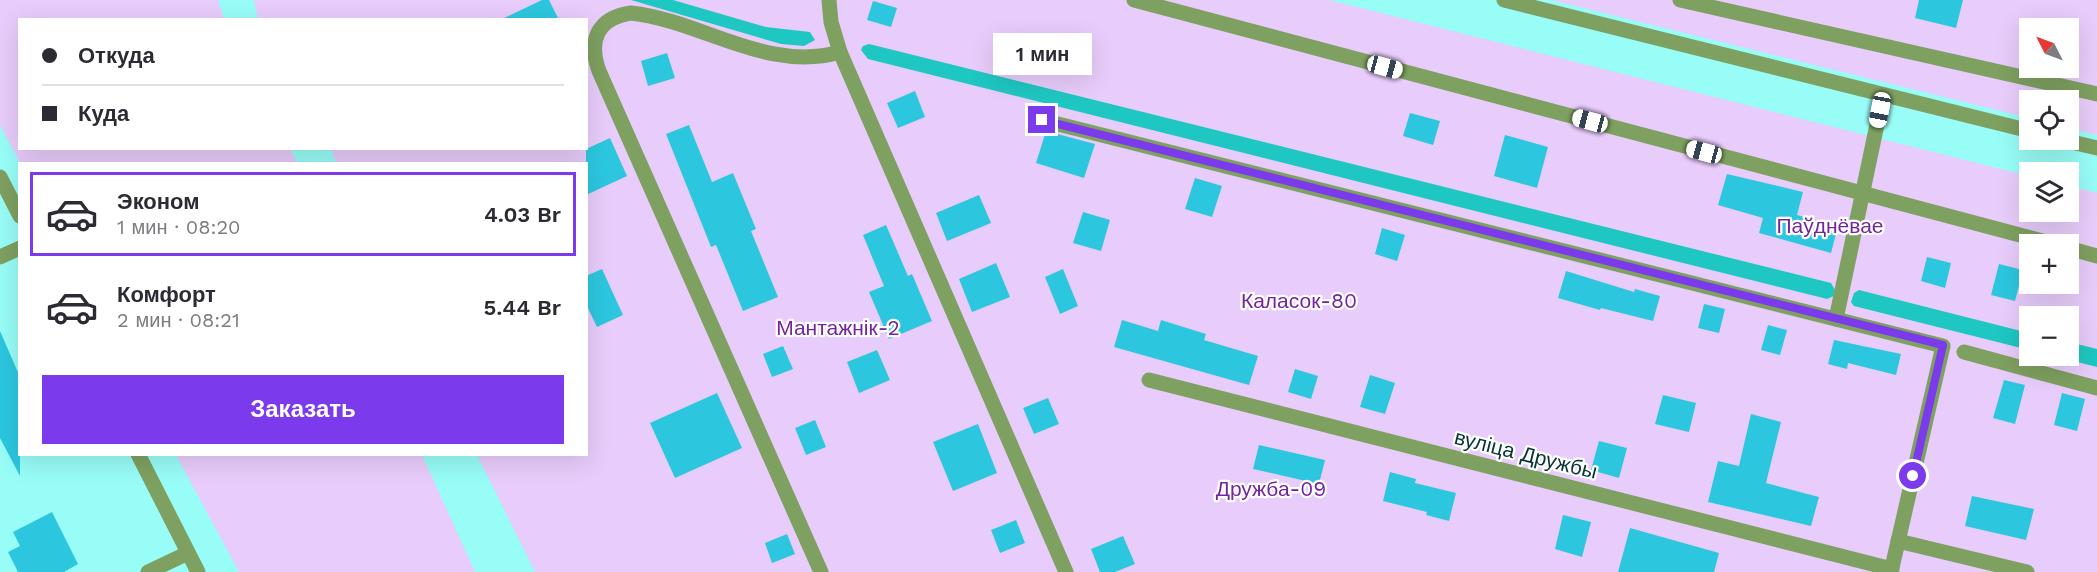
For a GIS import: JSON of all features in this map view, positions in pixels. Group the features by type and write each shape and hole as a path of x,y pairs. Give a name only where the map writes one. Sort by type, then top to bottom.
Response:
{"street":[{"path":"829,0 840,52 1066,572"},
{"path":"1134,0 2019,235"},
{"path":"1504,0 2019,128"},
{"path":"1680,0 2097,94"},
{"path":"821,572 599,71 593,47 602,27 620,15 631,14 643,15 779,57 809,59 840,52"},
{"path":"1836,319 1883,96"},
{"path":"1042,120 1943,345 1891,570"},
{"path":"2079,144 2097,148"},
{"path":"0,177 18,212"},
{"path":"0,257 18,249"},
{"path":"2079,251 2097,256"},
{"path":"1964,352 2097,388"},
{"name":"вуліца Дружбы","path":"1149,380 1891,570"},
{"path":"139,456 198,572"},
{"path":"1898,541 2027,572"},
{"path":"148,572 188,553"}],"green space":[{"path":"0,0 218,0 224,18 18,18 18,150 291,150 297,162 19,162 0,125"},
{"path":"254,0 1329,0 2019,173 2019,222 2079,222 2079,188 2097,193 2097,572 535,572 477,456 588,456 588,162 336,162 330,150 588,150 588,18 258,18"},
{"path":"1551,0 2097,0 2097,135 2079,130 2079,90 2019,90 2019,116"},
{"path":"177,456 422,456 475,572 239,572"}],"water":[{"path":"631,0 673,0 766,27 810,32 815,40 804,46 781,44"},
{"path":"869,44 1831,283 1835,290 1834,296 1827,299 868,59 861,50 863,46"},
{"path":"1859,290 2019,330 2019,347 1854,306 1851,302 1854,293"},
{"path":"2079,344 2097,349 2097,367 2079,362"}],"building":[{"path":"542,0 549,0 558,18 504,18"},
{"path":"1919,0 1963,0 1956,28 1915,18"},
{"path":"873,1 897,8 891,27 867,20"},
{"path":"667,53 675,78 648,86 641,61"},
{"path":"915,91 925,117 898,128 887,103"},
{"path":"1410,113 1440,121 1433,145 1403,136"},
{"path":"689,125 712,182 733,173 756,229 751,231 778,297 743,311 716,245 711,247 666,134"},
{"path":"1046,131 1095,144 1084,178 1036,163"},
{"path":"1505,135 1548,147 1537,188 1494,176"},
{"path":"610,138 627,176 588,194 586,150"},
{"path":"1727,174 1803,192 1797,215 1838,226 1831,253 1759,233 1763,218 1718,205"},
{"path":"1195,178 1222,186 1212,217 1185,209"},
{"path":"979,195 991,223 947,241 936,213"},
{"path":"1083,212 1110,220 1101,251 1073,243"},
{"path":"886,225 908,276 912,274 932,321 889,339 869,292 884,286 863,235"},
{"path":"1382,228 1405,235 1397,261 1375,254"},
{"path":"1927,257 1951,263 1945,288 1921,281"},
{"path":"996,263 1010,297 972,312 959,279"},
{"path":"1999,264 2019,269 2019,286 2015,301 1991,295"},
{"path":"602,269 623,315 597,327 588,308 588,275"},
{"path":"1063,269 1078,306 1060,314 1045,277"},
{"path":"1566,271 1634,292 1635,289 1660,296 1653,321 1558,298"},
{"path":"1704,304 1725,309 1719,333 1698,328"},
{"path":"1122,320 1158,331 1161,320 1206,334 1204,340 1258,356 1249,385 1114,347"},
{"path":"1768,325 1787,330 1780,355 1761,350"},
{"path":"0,331 18,372 20,476 0,438"},
{"path":"1834,340 1901,354 1896,375 1848,363 1847,369 1828,364"},
{"path":"783,346 793,369 772,377 763,354"},
{"path":"877,350 890,380 859,393 847,362"},
{"path":"1295,369 1318,376 1311,399 1288,392"},
{"path":"1370,375 1395,383 1385,414 1360,407"},
{"path":"2004,380 2025,385 2015,424 1993,418"},
{"path":"717,393 742,448 675,478 650,423"},
{"path":"2062,393 2085,399 2077,431 2054,425"},
{"path":"1663,395 1696,403 1689,432 1655,424"},
{"path":"1048,398 1059,424 1034,434 1023,408"},
{"path":"1751,414 1781,422 1766,483 1819,497 1811,526 1708,502 1718,461 1739,466"},
{"path":"815,420 826,447 806,455 795,428"},
{"path":"978,424 997,473 953,491 933,442"},
{"path":"1599,441 1627,448 1619,478 1591,470"},
{"path":"1259,445 1325,460 1319,484 1253,469"},
{"path":"1390,472 1416,479 1415,483 1456,493 1449,521 1426,515 1427,512 1383,501"},
{"path":"1972,496 2034,509 2026,540 1965,526"},
{"path":"52,512 78,564 64,572 18,572 8,552 20,546 13,532"},
{"path":"1563,515 1591,522 1582,557 1555,549"},
{"path":"1016,520 1025,543 1000,553 991,530"},
{"path":"1630,528 1719,553 1714,572 1618,572"},
{"path":"787,534 795,554 772,563 765,543"},
{"path":"1123,536 1135,564 1115,572 1100,572 1091,549"}],"route":[{"path":"1042,120 1943,345 1913,476"}],"park label":[{"name":"Паўднёвае","path":"1830,225"},
{"name":"Каласок-80","path":"1299,300"},
{"name":"Мантажнік-2","path":"838,327"},
{"name":"Дружба-09","path":"1271,488"}]}
